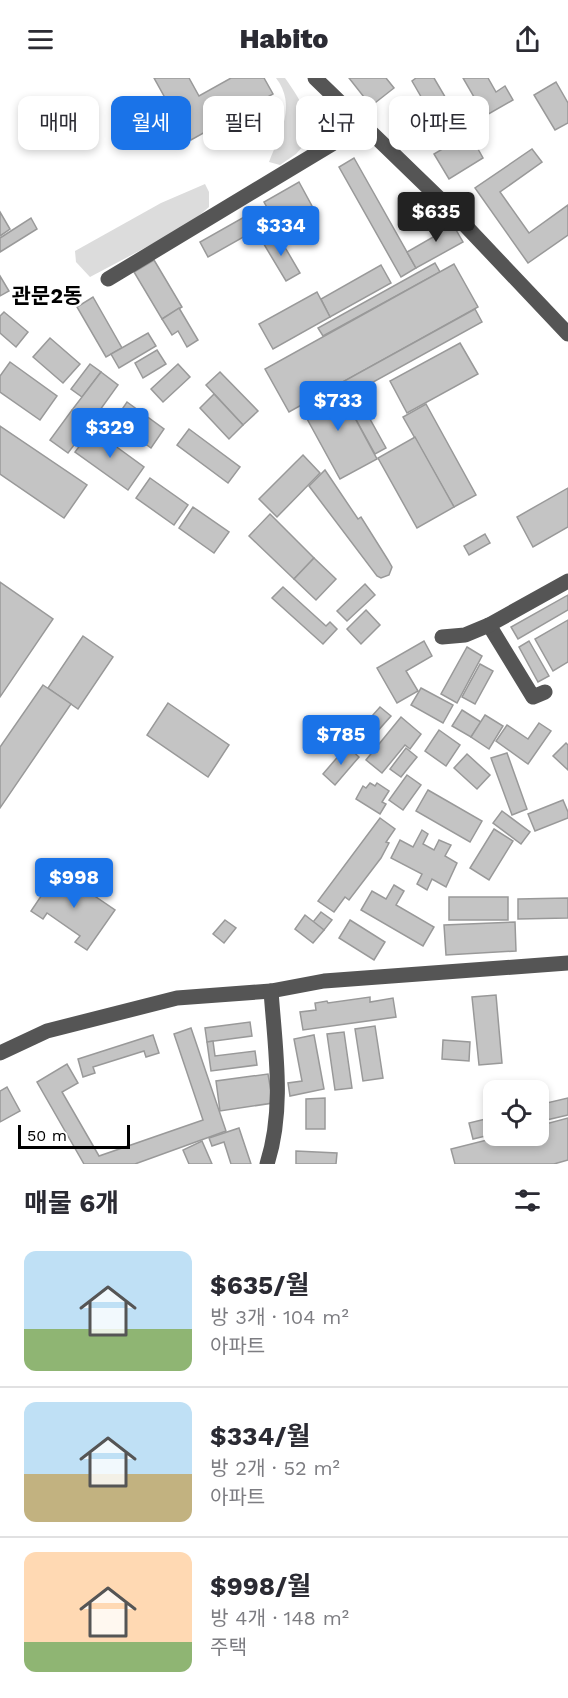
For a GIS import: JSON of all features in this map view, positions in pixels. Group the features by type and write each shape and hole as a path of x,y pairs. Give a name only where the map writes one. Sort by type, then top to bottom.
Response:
{"street":[{"path":"315,78 334,96"},
{"path":"377,138 444,204 568,334"},
{"path":"108,279 322,150"},
{"path":"442,637 465,634 489,625 568,581"},
{"path":"489,625 533,697 545,692"},
{"path":"0,1053 47,1031 177,998 271,991 324,981 568,963"},
{"path":"267,1164 272,1149 278,1100 271,991"}],"shaded area":[{"path":"276,78 285,78 297,96 296,150 300,150 280,165 269,162 274,150 284,150 286,109 282,88"},
{"path":"205,184 209,192 209,207 188,225 90,277 76,262 75,251 161,203"}],"building":[{"path":"154,78 189,78 199,96 231,78 264,78 273,94 269,96 203,96 203,133 191,140 191,96 164,96"},
{"path":"349,78 386,78 394,88 377,101 377,96 363,96"},
{"path":"416,78 434,78 445,96 421,96 412,81"},
{"path":"463,78 488,78 496,92 505,86 513,100 489,114 489,96 473,96"},
{"path":"556,82 568,103 568,123 555,130 534,95"},
{"path":"532,149 542,162 500,192 529,233 568,205 568,235 528,263 475,188"},
{"path":"441,150 479,150 483,158 449,179 434,154"},
{"path":"354,158 416,268 401,277 339,167"},
{"path":"299,182 312,206 277,225 264,202"},
{"path":"0,212 10,229 0,236"},
{"path":"253,212 261,227 208,257 200,242"},
{"path":"448,216 463,242 416,268 407,252 435,236 430,226"},
{"path":"31,218 37,229 0,252 0,238"},
{"path":"276,232 300,273 286,281 262,241"},
{"path":"154,260 182,307 162,319 134,272"},
{"path":"435,263 440,272 323,336 318,328"},
{"path":"454,264 478,307 289,412 265,369"},
{"path":"381,265 391,283 330,317 321,299"},
{"path":"0,276 9,291 0,296"},
{"path":"317,292 330,317 273,349 259,324"},
{"path":"93,297 122,348 106,357 77,307"},
{"path":"179,308 198,340 187,347 178,331 172,335 162,319"},
{"path":"475,309 482,322 355,392 386,448 375,454 337,385"},
{"path":"4,312 28,332 16,347 0,333 0,316"},
{"path":"148,333 156,346 119,368 111,354"},
{"path":"50,338 80,364 63,383 33,357"},
{"path":"460,343 478,374 407,413 390,381"},
{"path":"157,350 166,364 143,378 135,363"},
{"path":"10,362 57,396 40,420 0,392 0,376"},
{"path":"90,364 101,372 82,397 71,389"},
{"path":"178,364 190,377 163,402 151,389"},
{"path":"101,372 118,385 90,424 72,410"},
{"path":"220,372 258,411 243,425 206,385"},
{"path":"337,385 377,459 340,479 300,406"},
{"path":"214,394 243,425 229,439 200,408"},
{"path":"127,402 164,429 151,448 114,421"},
{"path":"426,404 476,495 454,507 403,417"},
{"path":"72,410 90,424 68,453 50,440"},
{"path":"0,426 87,485 64,518 0,474"},
{"path":"92,429 144,467 128,490 75,452"},
{"path":"189,429 240,467 228,483 177,445"},
{"path":"415,437 454,507 417,528 378,458"},
{"path":"303,455 320,473 277,517 259,499"},
{"path":"325,470 358,519 361,517 388,560 392,567 389,575 381,578 377,576 309,486"},
{"path":"150,478 188,505 174,525 136,498"},
{"path":"568,488 568,527 533,547 517,517"},
{"path":"193,507 229,532 214,553 179,528"},
{"path":"270,514 314,558 294,579 249,536"},
{"path":"485,534 490,543 469,555 464,546"},
{"path":"314,558 336,579 316,600 294,579"},
{"path":"0,582 53,619 0,697"},
{"path":"365,584 375,595 347,621 337,611"},
{"path":"283,587 326,626 330,622 337,629 323,644 272,598"},
{"path":"568,595 568,610 518,639 511,627"},
{"path":"366,610 380,625 361,644 347,629"},
{"path":"568,620 568,662 553,671 535,639"},
{"path":"83,636 113,657 78,709 48,688"},
{"path":"424,641 432,656 406,671 418,691 397,703 377,668"},
{"path":"529,641 549,676 538,682 519,647"},
{"path":"467,647 482,656 457,703 441,694"},
{"path":"480,664 493,671 475,704 462,697"},
{"path":"43,685 71,704 0,808 0,747"},
{"path":"421,688 453,705 443,723 411,705"},
{"path":"168,703 229,745 208,777 147,735"},
{"path":"380,707 391,716 359,752 349,742"},
{"path":"462,710 481,722 471,737 452,726"},
{"path":"485,715 503,726 489,749 471,737"},
{"path":"401,717 421,734 410,749 405,745 382,773 366,760"},
{"path":"539,723 551,731 528,764 496,741 507,725 528,739"},
{"path":"439,730 460,745 446,766 425,751"},
{"path":"566,743 568,745 568,770 553,756"},
{"path":"347,746 359,757 335,785 323,774"},
{"path":"406,748 417,757 401,777 390,769"},
{"path":"507,753 527,809 512,815 491,758"},
{"path":"467,754 490,775 477,789 454,768"},
{"path":"407,775 421,785 403,810 389,800"},
{"path":"370,783 375,786 377,783 389,791 382,802 386,804 380,814 356,799 363,786 366,788"},
{"path":"428,790 482,821 470,842 416,811"},
{"path":"563,800 568,818 535,831 528,814"},
{"path":"502,811 530,832 521,844 493,823"},
{"path":"380,818 395,829 386,842 389,843 381,858 349,900 345,897 334,912 318,901"},
{"path":"494,829 513,841 489,880 470,868"},
{"path":"422,830 428,834 423,844 434,850 439,840 451,845 445,856 457,863 446,887 432,879 427,890 417,884 422,874 391,858 400,840 413,847"},
{"path":"58,871 115,910 87,950 75,942 80,936 47,913 43,919 31,911"},
{"path":"394,885 404,891 396,905 434,927 423,946 361,910 372,891 386,899"},
{"path":"449,897 508,897 508,920 449,920"},
{"path":"568,898 568,918 518,919 518,899"},
{"path":"321,912 332,920 324,930 313,922"},
{"path":"305,915 324,930 313,943 295,929"},
{"path":"225,920 236,928 224,943 213,934"},
{"path":"350,920 385,942 374,960 339,938"},
{"path":"515,922 516,951 446,955 444,925"},
{"path":"496,995 502,1063 479,1065 472,997"},
{"path":"370,997 370,1002 393,998 396,1017 303,1030 300,1012 316,1010 315,1003"},
{"path":"250,1022 252,1036 207,1042 205,1028"},
{"path":"375,1026 383,1078 363,1081 355,1029"},
{"path":"191,1028 226,1131 135,1164 84,1164 37,1082 67,1064 78,1083 62,1092 99,1156 203,1120 174,1034"},
{"path":"344,1032 352,1088 335,1090 327,1034"},
{"path":"153,1035 159,1053 146,1057 144,1051 93,1067 95,1073 83,1077 78,1059"},
{"path":"314,1035 324,1089 290,1096 288,1083 302,1081 294,1039"},
{"path":"443,1040 470,1042 469,1061 442,1059"},
{"path":"213,1041 215,1056 255,1051 257,1065 211,1071 207,1042"},
{"path":"268,1074 273,1103 220,1111 216,1081"},
{"path":"7,1087 20,1111 0,1122 0,1091"},
{"path":"325,1098 325,1129 306,1129 306,1099"},
{"path":"568,1098 568,1115 549,1119 549,1102"},
{"path":"568,1118 568,1160 554,1164 455,1164 451,1149 483,1141 483,1146 549,1146 549,1123"},
{"path":"483,1120 483,1137 473,1139 469,1123"},
{"path":"239,1128 251,1164 231,1164 224,1142 212,1146 209,1138"},
{"path":"202,1141 212,1164 189,1164 183,1150"},
{"path":"296,1151 337,1153 336,1164 296,1164"}],"district":[{"name":"관문2동","path":"47,296"}]}
